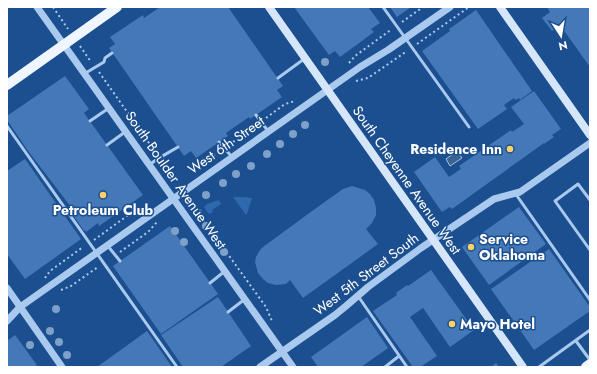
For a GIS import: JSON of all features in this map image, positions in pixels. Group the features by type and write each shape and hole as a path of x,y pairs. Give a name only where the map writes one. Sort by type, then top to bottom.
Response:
{"main road":[{"path":"7,85 117,7"},
{"name":"South Cheyenne Avenue West","path":"269,7 523,367"},
{"path":"500,7 590,135"},
{"path":"586,367 590,364"}],"street":[{"name":"South Boulder Avenue West","path":"37,7 293,367"},
{"name":"West 6th Street","path":"20,307 360,67 450,7"},
{"name":"West 5th Street South","path":"260,367 335,315 368,286 433,240 494,199 520,192 590,143"},
{"path":"7,288 62,367"},
{"path":"7,312 20,307"},
{"path":"7,321 20,307"}],"lane":[{"path":"383,7 469,127"},
{"path":"84,74 104,62 105,58 112,53"},
{"path":"278,78 305,58"},
{"path":"90,121 109,108"},
{"path":"256,115 268,132"},
{"path":"7,126 177,367"},
{"path":"107,145 126,132"},
{"path":"220,142 232,157"},
{"path":"148,165 178,147"},
{"path":"590,200 578,184 555,200 590,250"},
{"path":"515,194 590,300"},
{"path":"107,245 120,261"},
{"path":"210,283 224,271"},
{"path":"358,296 407,367"},
{"path":"228,312 245,299"},
{"path":"539,367 590,330"},
{"path":"576,341 590,360"},
{"path":"385,367 400,356"}],"path":[{"name":"South Boulder Avenue West","path":"53,7 155,151 158,158"},
{"path":"346,66 355,56 423,7"},
{"path":"353,82 368,78 469,7"},
{"name":"West 6th Street","path":"192,176 199,167 285,104 298,100"},
{"name":"South Boulder Avenue West","path":"194,215 204,221 266,307 274,324"}],"shaded area":[{"path":"457,151 462,158 450,166 446,159"},
{"path":"233,197 252,198 246,215"},
{"path":"219,200 221,204 209,214 204,207 207,204"}],"building":[{"path":"160,7 228,7 283,86 277,90 282,97 250,119 249,117 226,133 228,136 196,158 191,151 184,156 109,48 115,44 110,37 143,15 144,18"},
{"path":"294,7 368,7 380,23 371,29 374,32 340,57 335,51 329,55"},
{"path":"390,7 411,7 397,17"},
{"path":"547,7 590,7 590,67 560,25 552,31 542,18 550,12"},
{"path":"476,10 532,91 520,100 519,98 516,100 514,98 504,105 507,109 478,129 422,51"},
{"path":"65,76 89,109 84,113 143,195 99,226 98,223 86,232 69,209 71,207 28,151 7,120 7,116"},
{"name":"Residence Inn","path":"534,91 561,129 552,135 554,137 452,209 450,207 442,212 414,172 435,157 449,177 461,169 459,166 511,130 512,132 524,124 511,107"},
{"path":"25,159 81,239 25,279 7,254 7,171"},
{"path":"352,186 365,190 374,200 376,215 372,223 366,229 378,244 303,298 290,280 286,284 276,285 268,283 263,279 258,273 255,262 260,250 343,189"},
{"path":"519,207 546,244 489,285 462,247"},
{"path":"170,226 218,294 161,334 113,266"},
{"path":"549,249 590,307 590,311 534,350 491,289"},
{"name":"Mayo Hotel","path":"431,270 474,330 450,347 423,308 410,317 437,356 420,367 413,367 373,311 397,295 396,293 407,285 408,286"},
{"path":"218,297 251,346 221,367 183,367 161,335"},
{"path":"367,317 388,348 361,367 318,367 311,357"},
{"path":"147,331 172,367 97,367"},
{"path":"15,335 37,365 33,367 7,367 7,341"},
{"path":"496,363 499,367 491,367"}],"place":[{"name":"Residence Inn","path":"510,149"},
{"name":"Petroleum Club","path":"103,195"},
{"name":"Service Oklahoma","path":"471,247"},
{"name":"Mayo Hotel","path":"452,324"}]}
